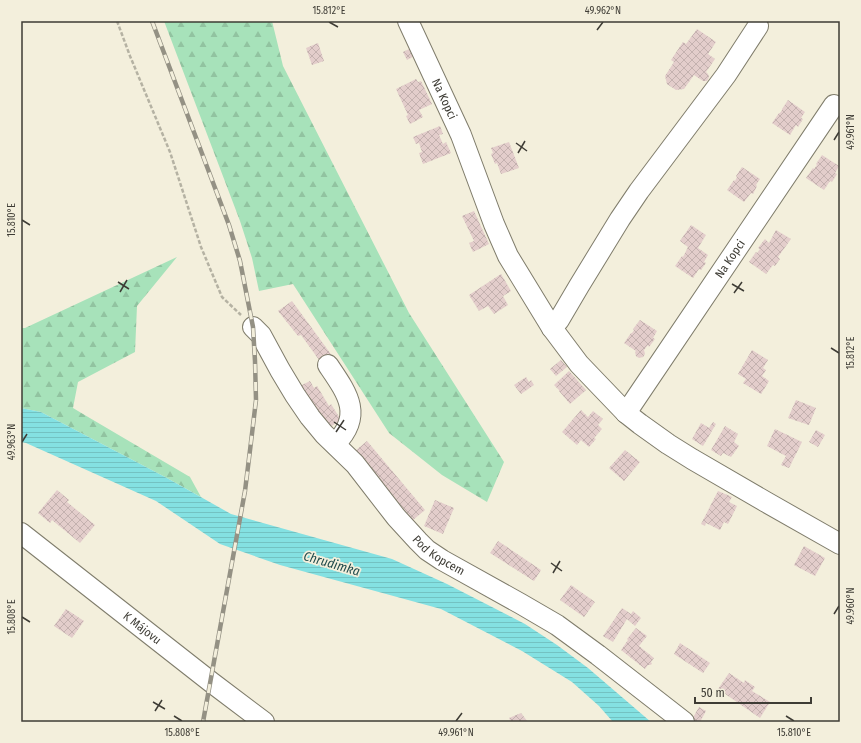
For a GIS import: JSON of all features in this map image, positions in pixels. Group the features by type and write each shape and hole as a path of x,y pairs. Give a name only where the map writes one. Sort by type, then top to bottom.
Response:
{"street":[{"name":"Na Kopci","path":"408,21 461,135 494,224 508,256 552,328 579,364 626,413 668,444 840,544"},
{"path":"552,328 561,317 620,219 639,191 726,75 758,26"},
{"name":"Na Kopci","path":"626,413 834,105"},
{"name":"Pod Kopcem","path":"253,327 261,335 280,370 306,412 355,464 408,531 428,550 442,560 557,626 598,655 684,722"},
{"path":"328,365 345,391 350,404 351,414 350,423 346,431 335,444"},
{"name":"K Májovu","path":"21,532 264,722"}],"path":[{"path":"117,21 170,152 201,247 222,297 253,327"}],"green space":[{"path":"164,21 272,21 283,66 409,313 504,462 487,502 442,475 389,433 293,284 259,291 252,258 240,221"},
{"path":"177,257 137,306 135,352 78,382 73,408 190,477 201,497 41,412 21,408 21,328 25,328"}],"water":[{"name":"Chrudimka","path":"21,408 41,412 167,478 231,514 392,559 447,584 525,624 557,645 588,668 651,722 613,722 599,706 572,682 522,651 441,609 280,565 220,544 156,501 21,442"}],"building":[{"path":"697,29 716,42 708,54 715,59 706,72 709,77 707,81 703,81 694,75 684,89 676,90 667,84 665,76 674,62 671,60 683,42 686,44"},
{"path":"318,43 324,61 312,65 306,48"},
{"path":"415,46 418,54 407,60 403,52"},
{"path":"416,79 418,82 421,81 432,104 419,110 423,117 410,124 406,116 408,115 396,89"},
{"path":"788,100 805,112 798,127 796,125 790,135 772,123"},
{"path":"440,126 443,134 439,135 443,144 446,142 451,153 423,164 419,153 422,152 419,143 416,144 413,137"},
{"path":"509,142 519,168 501,174 497,163 495,164 491,154 493,153 491,148"},
{"path":"822,155 839,166 835,173 837,174 832,182 830,181 824,190 806,178 817,165 816,164"},
{"path":"742,167 760,179 753,194 751,193 744,202 727,190 734,180 735,181 736,176"},
{"path":"474,211 489,244 473,252 469,243 474,241 462,216"},
{"path":"691,225 706,235 698,248 708,255 704,262 706,263 701,270 699,269 693,278 675,266 682,256 683,257 688,247 680,241"},
{"path":"776,230 791,239 778,257 780,259 775,266 773,265 766,274 749,262 760,249 758,248 765,239 769,243"},
{"path":"501,274 511,291 503,296 508,305 494,314 488,306 479,311 469,295"},
{"path":"292,301 333,357 322,364 301,335 298,336 278,311"},
{"path":"640,320 657,331 653,338 655,339 649,347 648,345 644,350 645,354 643,357 639,358 636,356 636,351 624,343"},
{"path":"752,350 768,360 763,368 766,370 762,376 769,381 761,394 743,383 746,379 738,374"},
{"path":"561,360 567,367 556,376 550,369"},
{"path":"569,371 586,390 570,404 554,385"},
{"path":"526,377 529,382 531,380 534,385 521,394 514,385"},
{"path":"310,381 314,388 317,386 329,406 331,404 341,420 327,429 298,387"},
{"path":"796,400 816,408 809,425 788,418"},
{"path":"581,410 588,417 593,411 603,419 598,425 602,429 594,438 596,439 589,447 581,440 577,445 562,432"},
{"path":"713,422 716,424 703,446 692,439 701,423 709,428"},
{"path":"725,426 738,434 734,442 739,446 731,457 723,453 721,456 711,450"},
{"path":"775,429 802,442 789,468 781,465 786,456 767,446"},
{"path":"816,430 825,435 818,447 809,442"},
{"path":"367,441 425,510 413,520 355,451"},
{"path":"625,450 640,462 624,481 609,468"},
{"path":"57,490 69,500 67,502 95,525 80,543 52,520 50,523 38,513"},
{"path":"718,491 732,497 729,502 737,506 728,524 724,522 720,530 706,523 705,526 701,524"},
{"path":"435,500 454,508 443,534 424,526"},
{"path":"498,541 541,570 534,581 490,553"},
{"path":"804,546 825,558 815,576 794,565"},
{"path":"571,585 595,602 584,617 560,600"},
{"path":"622,608 631,614 633,611 641,618 635,626 627,619 613,642 603,636"},
{"path":"66,609 84,621 72,638 54,626"},
{"path":"636,628 647,636 639,646 654,658 651,662 652,664 648,665 645,669 621,650 628,640 627,639"},
{"path":"680,643 710,663 703,673 674,654"},
{"path":"729,673 744,683 745,680 755,687 752,691 770,702 760,718 718,689"},
{"path":"699,707 706,711 700,722 691,721"},
{"path":"521,713 528,722 511,722 509,718"}],"railway":[{"path":"152,21 229,225 240,261 253,327 256,400 245,491 203,722"}]}
